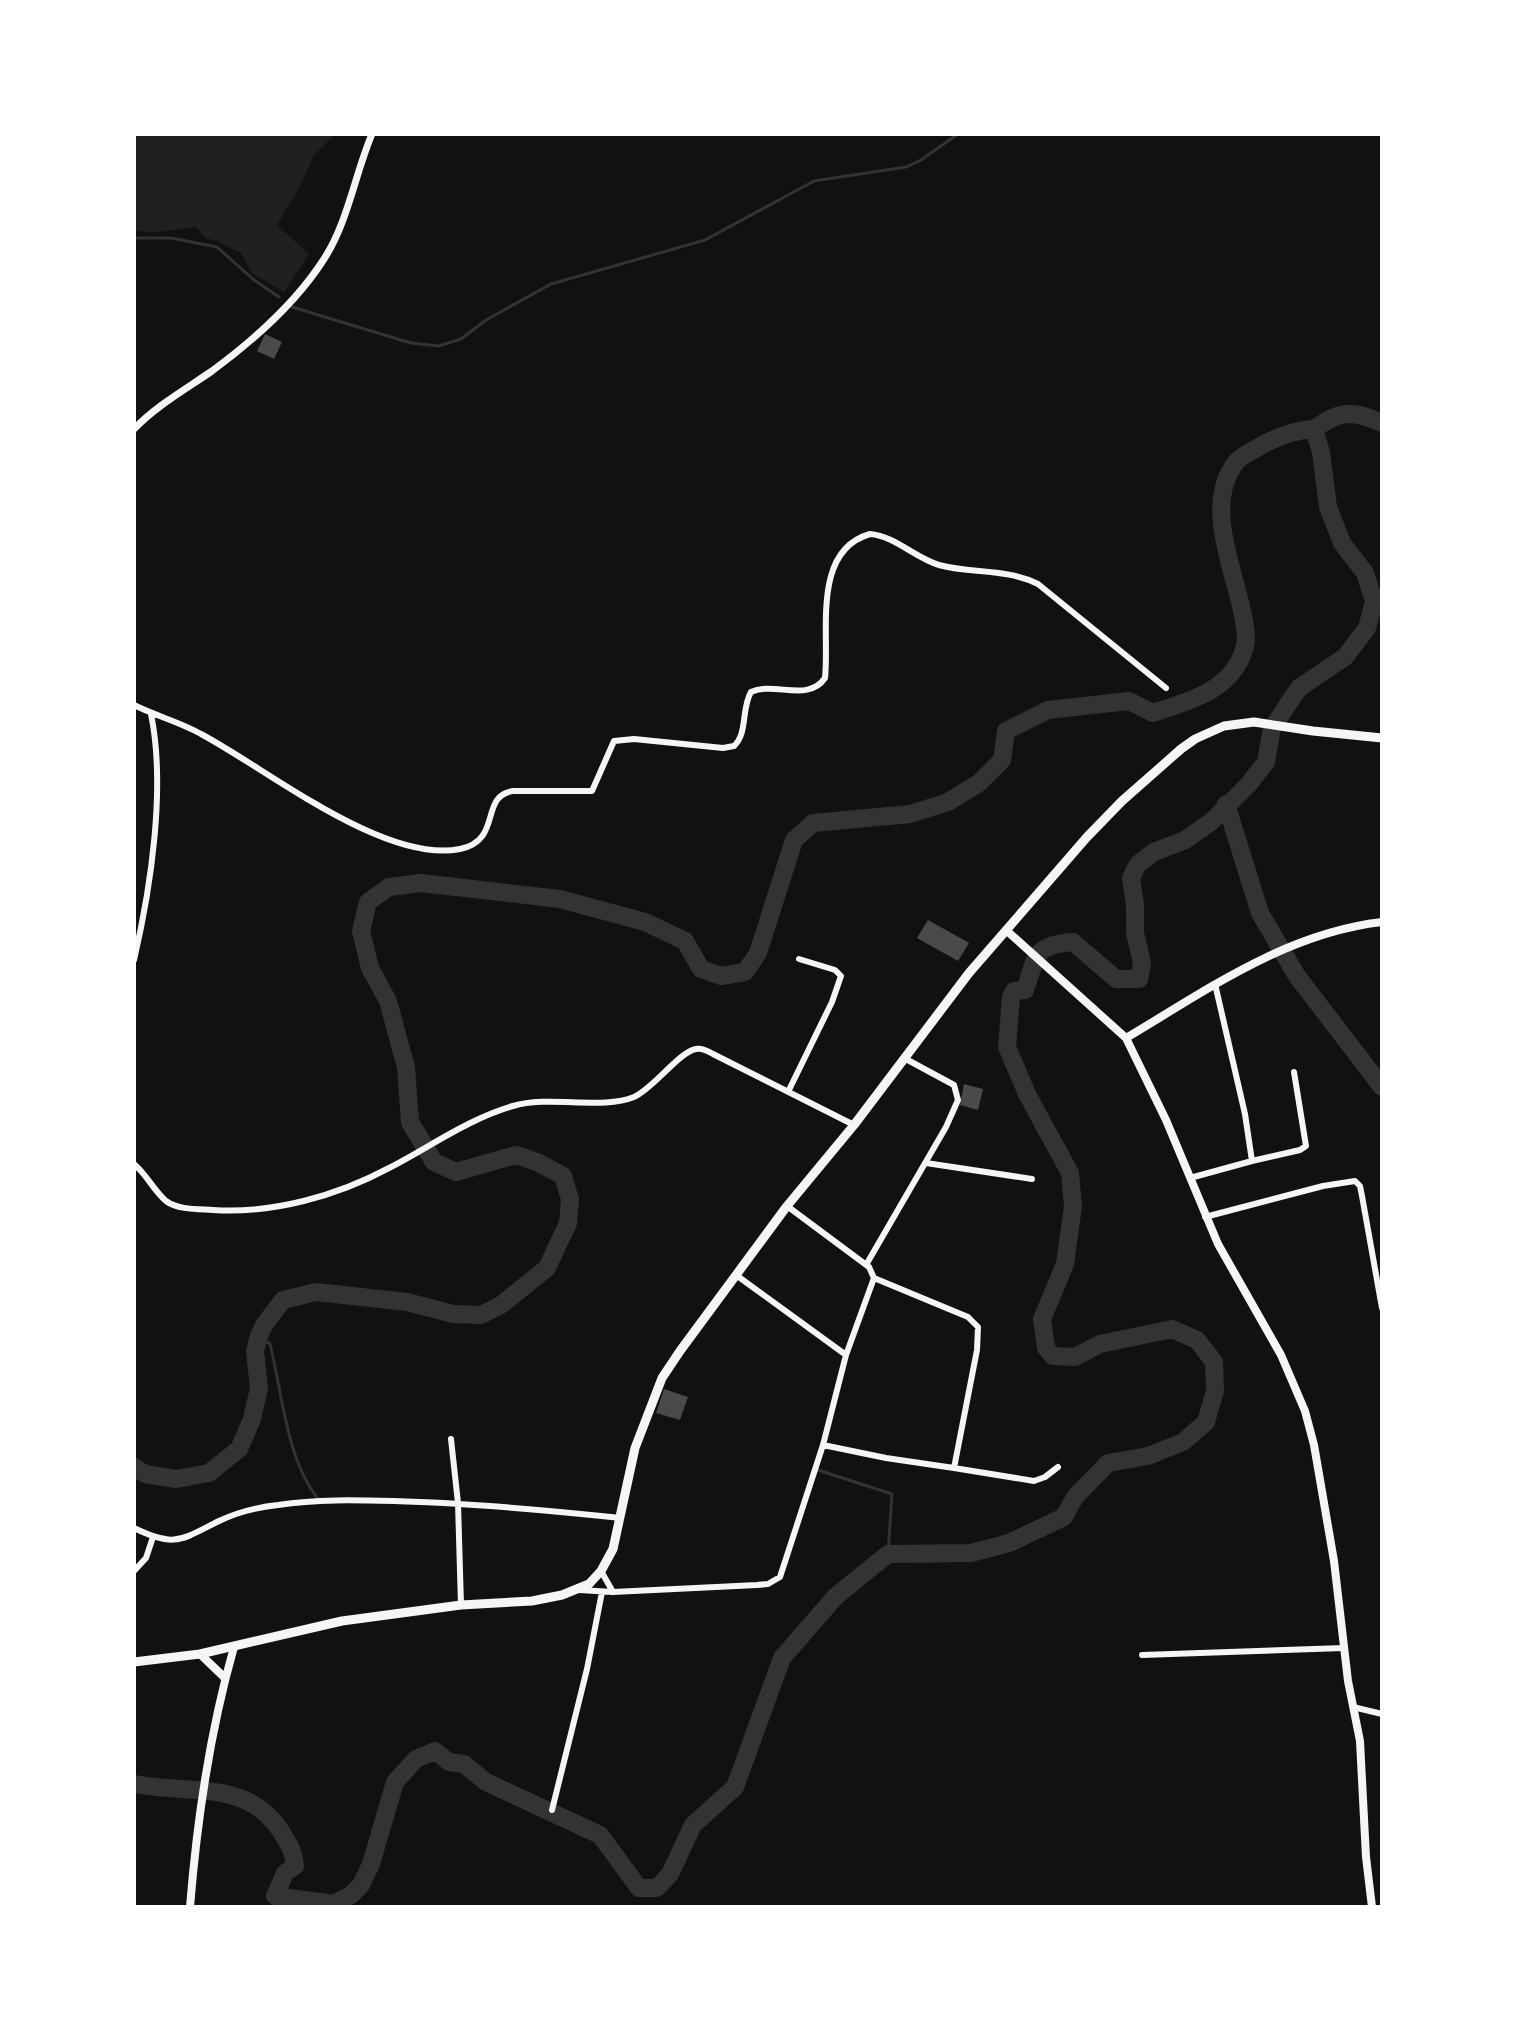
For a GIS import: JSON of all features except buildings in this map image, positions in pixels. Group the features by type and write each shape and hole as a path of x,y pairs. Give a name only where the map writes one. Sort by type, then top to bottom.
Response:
{"highway":[{"path":"134,1662 200,1654 342,1621 461,1605 532,1601 579,1590 594,1580 613,1549 635,1448 662,1378 787,1206 854,1125 969,973 1096,828 1181,749 1224,726 1243,722 1266,723 1382,738"}],"main road":[{"path":"1126,1038 1261,958 1301,941 1382,922"},
{"path":"1006,930 1126,1038 1166,1120 1205,1217 1281,1355 1305,1411 1334,1561 1344,1648 1360,1741 1372,1907"},
{"path":"190,1907 201,1804 225,1678 234,1647"},
{"path":"200,1654 225,1678"}],"street":[{"path":"134,429 285,309 323,260 334,240 372,134"},
{"path":"134,705 202,734 279,782 389,839 436,851 460,849 473,845 488,830 496,799 503,793 526,790 592,791 614,741 634,739 723,748 734,746 742,734 745,704 751,692 762,688 801,691 817,688 825,678 830,578 840,557 850,546 870,534 888,539 938,565 1012,574 1038,584 1166,688"},
{"path":"134,960 148,889 153,843 157,754 151,714"},
{"path":"788,1092 832,1002 841,976 835,970 799,959"},
{"path":"1215,984 1245,1114 1252,1161"},
{"path":"134,1164 167,1201 176,1205 225,1210 265,1208 310,1198 386,1170 475,1120 525,1102 617,1101 634,1097 695,1049 713,1054 854,1125"},
{"path":"866,1265 926,1163 958,1100 958,1092 951,1083 904,1058"},
{"path":"1190,1178 1306,1146 1294,1072"},
{"path":"926,1163 1032,1179"},
{"path":"1205,1217 1323,1186 1355,1181 1360,1186 1382,1308"},
{"path":"579,1590 613,1592 757,1585 777,1580 783,1571 823,1445 846,1355 874,1278 872,1270 866,1265 787,1206"},
{"path":"736,1275 846,1355"},
{"path":"874,1278 968,1317 978,1327 977,1350 954,1468"},
{"path":"451,1439 458,1503 461,1605"},
{"path":"823,1445 1034,1481 1058,1467"},
{"path":"134,1528 166,1540 188,1538 227,1518 274,1505 308,1501 458,1503 621,1518"},
{"path":"134,1571 146,1558 153,1537"},
{"path":"601,1571 613,1592"},
{"path":"552,1810 592,1648 602,1592"},
{"path":"1142,1655 1344,1648"},
{"path":"1353,1707 1382,1714"}],"shaded area":[{"path":"134,134 335,134 313,156 302,183 277,225 309,254 284,292 253,274 241,253 205,238 196,227 150,233 134,230"}],"waterway":[{"path":"292,307 411,343 439,346 461,339 486,320 551,284 705,240 814,181 906,167 958,134"},
{"path":"134,238 171,238 217,247 254,280 279,297"},
{"path":"134,1784 219,1793 238,1797 256,1806 271,1819 294,1858 295,1866 285,1873 275,1896 334,1904 351,1895 361,1885 371,1864 395,1782 416,1759 435,1751 449,1762 464,1764 486,1782 600,1835 639,1888 657,1888 670,1874 693,1825 735,1787 782,1658 836,1596 888,1554 971,1553 1009,1543 1064,1517 1075,1497 1108,1463 1148,1456 1183,1442 1206,1422 1215,1391 1214,1362 1197,1340 1172,1329 1100,1344 1075,1357 1053,1356 1046,1348 1042,1319 1065,1264 1073,1206 1070,1173 1028,1096 1007,1047 1011,997 1014,991 1025,990 1038,954 1050,946 1073,942 1116,979 1139,979 1142,963 1135,933 1131,878 1138,864 1154,852 1185,840 1211,822 1248,785 1266,762 1272,728 1299,688 1345,657 1367,628 1374,601 1365,573 1342,543 1328,507 1321,452 1314,429 1332,418 1347,414 1382,423"},
{"path":"134,1467 145,1474 176,1479 209,1473 239,1449 252,1419 259,1388 255,1351 259,1336 283,1300 316,1292 407,1302 453,1314 481,1315 501,1305 547,1268 568,1223 570,1199 563,1176 537,1162 516,1155 456,1172 434,1162 410,1122 406,1067 388,1001 370,968 361,931 368,902 389,887 421,883 560,899 645,922 685,941 701,969 721,976 745,972 758,953 794,840 813,823 910,814 948,802 979,783 1002,760 1006,731 1048,710 1129,701 1153,713 1181,704 1219,685 1238,664 1246,639 1223,530 1221,512 1228,477 1239,459 1264,444 1292,433 1314,429"},
{"path":"1226,804 1260,913 1297,976 1382,1087"},
{"path":"259,1336 270,1344 292,1446 307,1483 318,1499"},
{"path":"818,1470 892,1494 888,1554"}]}
